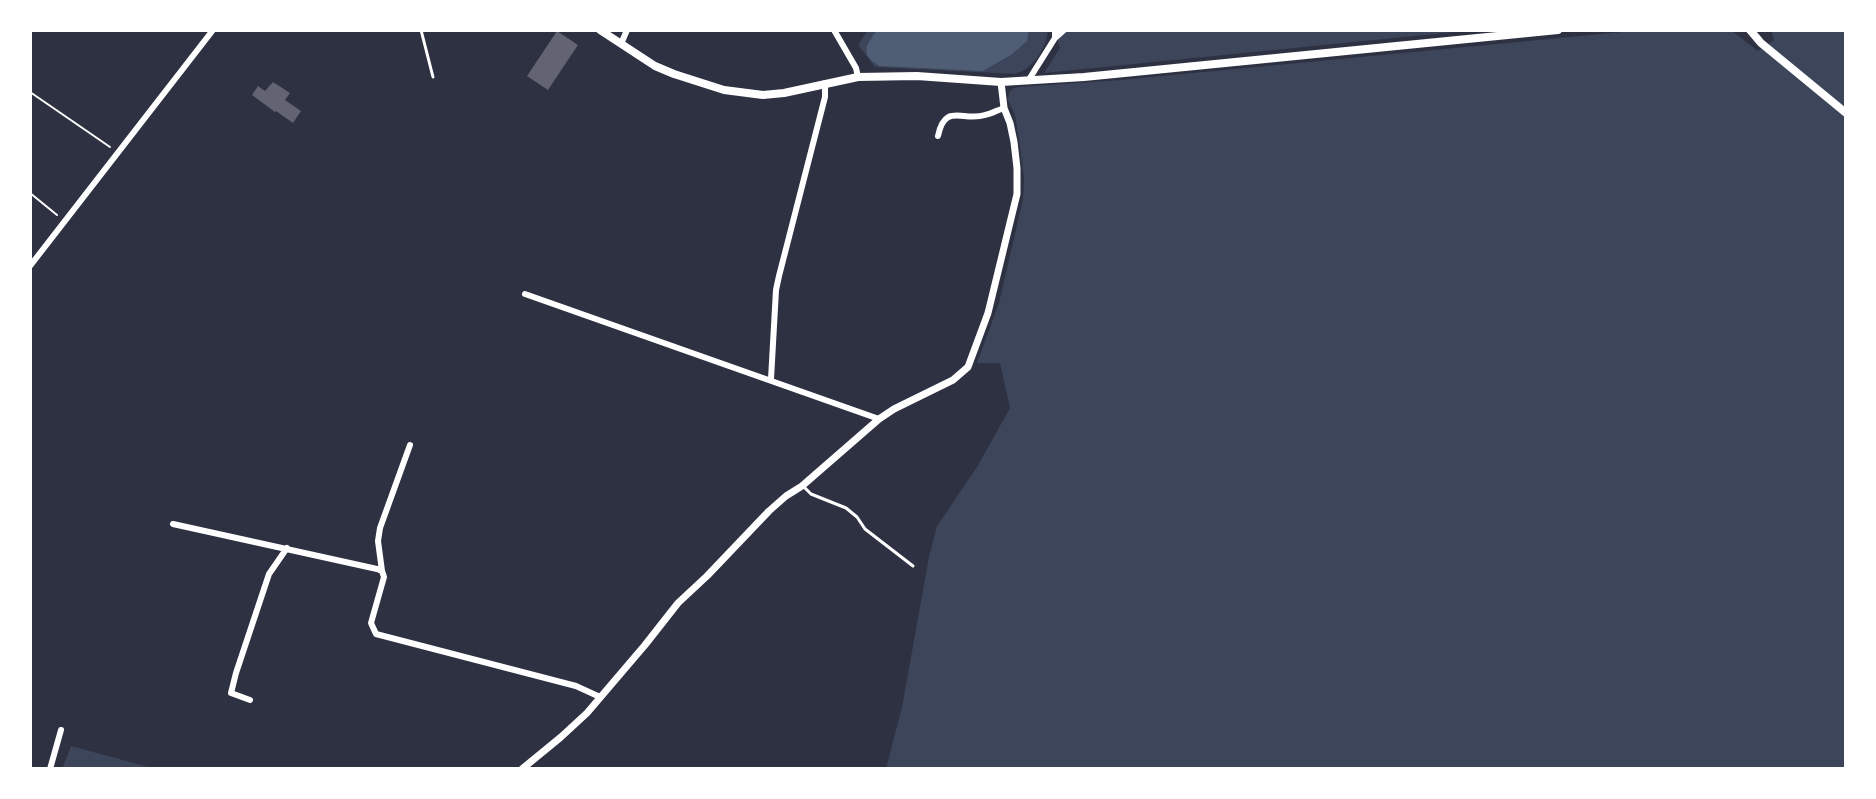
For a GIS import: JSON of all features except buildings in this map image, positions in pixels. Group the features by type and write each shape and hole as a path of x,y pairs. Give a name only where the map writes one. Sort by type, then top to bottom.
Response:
{"main road":[{"path":"600,30 655,66 674,74 724,90 763,95 858,77 1028,81 1558,30"},
{"path":"1750,30 1761,43 1846,113"}],"street":[{"path":"30,266 213,30"},
{"path":"621,44 627,30"},
{"path":"834,30 858,77"},
{"path":"1055,30 1055,38"},
{"path":"1028,81 1055,38 1064,30"},
{"path":"522,769 561,737 600,697 678,603 769,511 879,419 966,370 973,358 993,294 1017,194 1014,142 1004,108 1001,82"},
{"path":"771,379 776,290 825,97 825,83"},
{"path":"938,136 943,121 948,117 986,115 1004,108"},
{"path":"525,294 879,419"},
{"path":"410,445 380,528 378,541 384,577 371,623 376,634 576,686 600,697"},
{"path":"173,524 382,571"},
{"path":"250,700 231,693 269,574 287,548"},
{"path":"50,769 61,730"}],"lane":[{"path":"421,30 433,77"},
{"path":"802,486 811,494 846,508 865,529 913,566"}],"path":[{"path":"30,92 117,152"},
{"path":"30,193 65,221"}],"shaded area":[{"path":"868,30 1048,30 1037,58 1027,68 1014,74 875,67 858,45"},
{"path":"877,30 1029,30 1027,41 1011,55 983,71 880,66 869,58 866,50"},
{"path":"1055,30 1475,30 1044,73 1060,48"},
{"path":"1643,30 1731,30 1758,51 1774,40 1771,30 1846,30 1846,769 886,769 902,707 937,526 977,467 1010,408 1000,363 977,363 999,303 1023,199 1019,140 1015,115 1008,100 1012,89"},
{"path":"71,746 156,769 62,769"}]}
